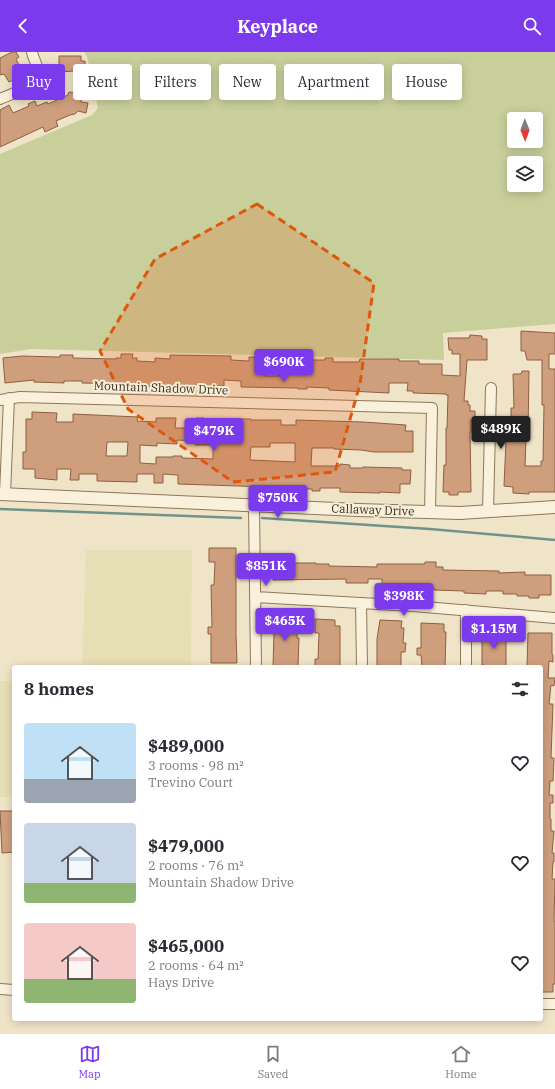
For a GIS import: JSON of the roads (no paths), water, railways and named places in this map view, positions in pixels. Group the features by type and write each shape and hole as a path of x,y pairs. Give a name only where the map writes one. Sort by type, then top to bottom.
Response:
{"street":[{"path":"0,99 35,82 39,76 32,52"},
{"path":"488,512 491,388"},
{"name":"Mountain Shadow Drive","path":"4,399 20,397 432,408 430,512"},
{"path":"3,494 4,399"},
{"name":"Callaway Drive","path":"3,494 254,506 430,512 488,512 555,507"},
{"path":"254,506 256,665"},
{"path":"255,597 466,610 555,618"},
{"path":"361,603 362,665"},
{"path":"466,610 466,665"},
{"path":"0,989 12,990"},
{"path":"543,1004 555,1004"}],"waterway":[{"path":"0,509 241,518"},
{"path":"262,518 430,529 555,540"}]}
